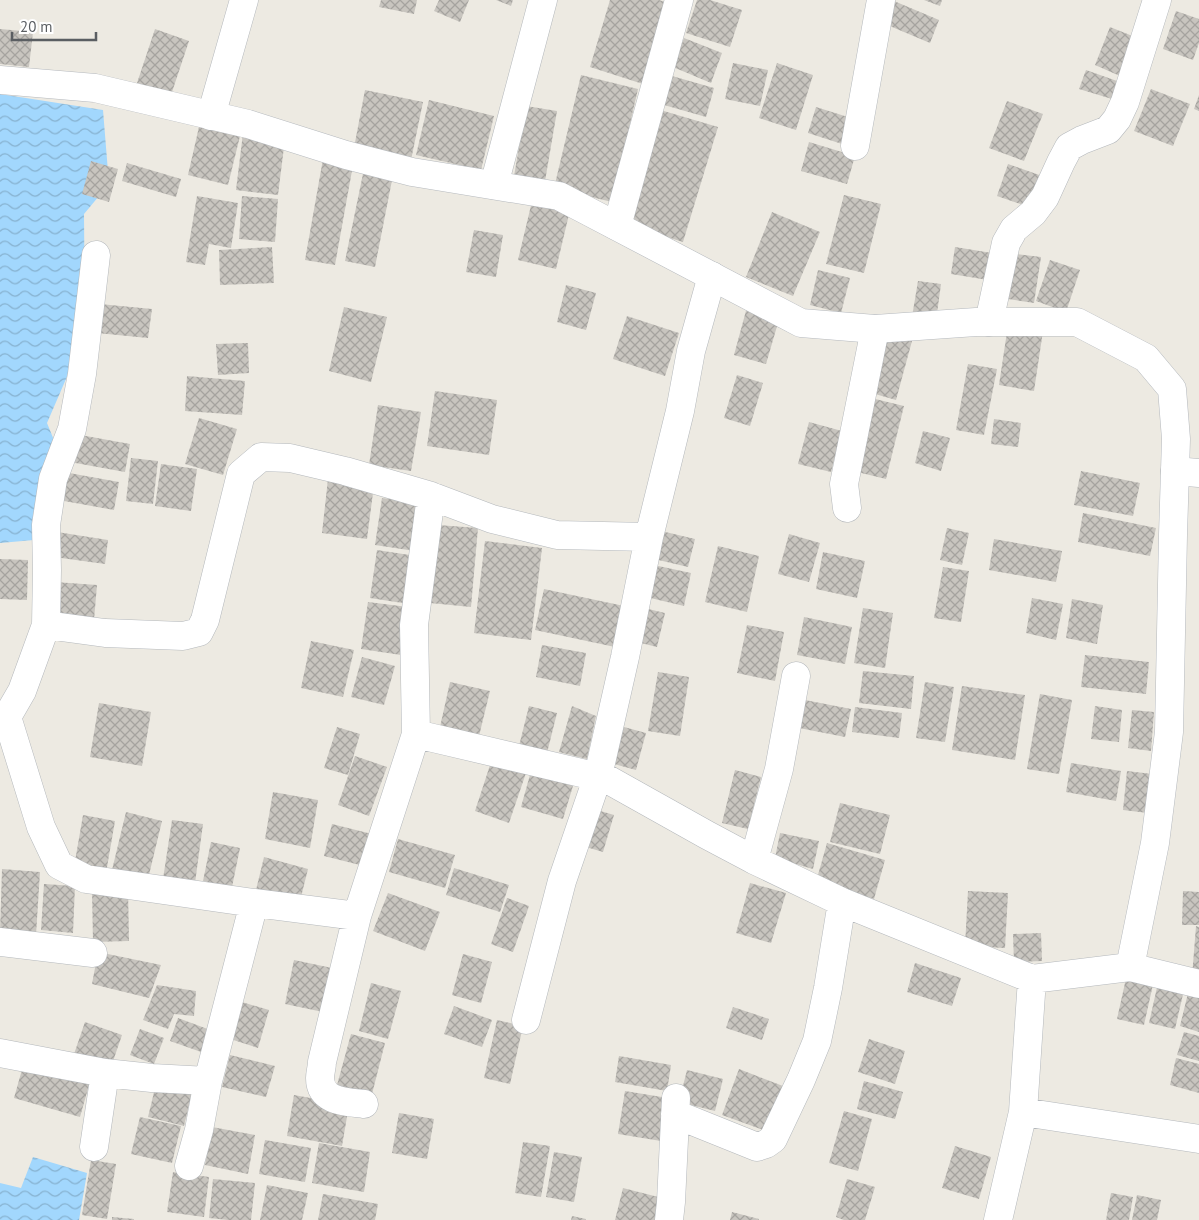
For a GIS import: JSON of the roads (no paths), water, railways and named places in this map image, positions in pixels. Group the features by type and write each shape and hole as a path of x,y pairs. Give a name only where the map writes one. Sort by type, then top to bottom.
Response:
{"street":[{"path":"212,116 244,0"},
{"path":"494,185 543,0"},
{"path":"617,226 679,0"},
{"path":"855,146 881,0"},
{"path":"989,322 1006,243 1014,228 1033,213 1045,198 1069,147 1108,130 1117,119 1125,102 1157,0"},
{"path":"0,80 95,88 248,124 346,155 412,172 559,196 801,323 875,329 976,322 1077,322 1146,358 1172,389 1176,439 1187,472 1173,535 1169,732 1155,843 1130,967"},
{"path":"96,255 82,374 72,429 53,479 46,524 46,625 22,692 4,718 41,827 59,865 86,880 357,916"},
{"path":"526,1020 562,881 598,776 649,536 680,411 691,351 712,276"},
{"path":"846,508 844,484 875,329"},
{"path":"46,625 105,633 184,636 199,632 206,620 241,474 260,457 290,458 345,471 431,496 492,519 556,535 649,536"},
{"path":"364,1104 336,1100 327,1095 322,1088 320,1079 322,1062 357,916 416,734 414,625 431,496"},
{"path":"754,860 779,769 796,676"},
{"path":"416,734 607,779 708,836 842,902 1032,979 1130,967 1199,984"},
{"path":"669,1220 676,1105 757,1146 766,1144 773,1139 817,1041 842,902"},
{"path":"189,1166 199,1130 208,1081 254,903"},
{"path":"0,942 93,953"},
{"path":"998,1220 1023,1112 1032,979"},
{"path":"0,1053 105,1073 208,1081"},
{"path":"94,1147 105,1073"},
{"path":"1023,1112 1199,1139"}],"water":[{"path":"0,94 103,110 109,184 84,214 85,335 47,423 58,450 34,540 0,543"},
{"path":"33,1157 87,1173 79,1220 0,1220 0,1183 21,1188"}]}
